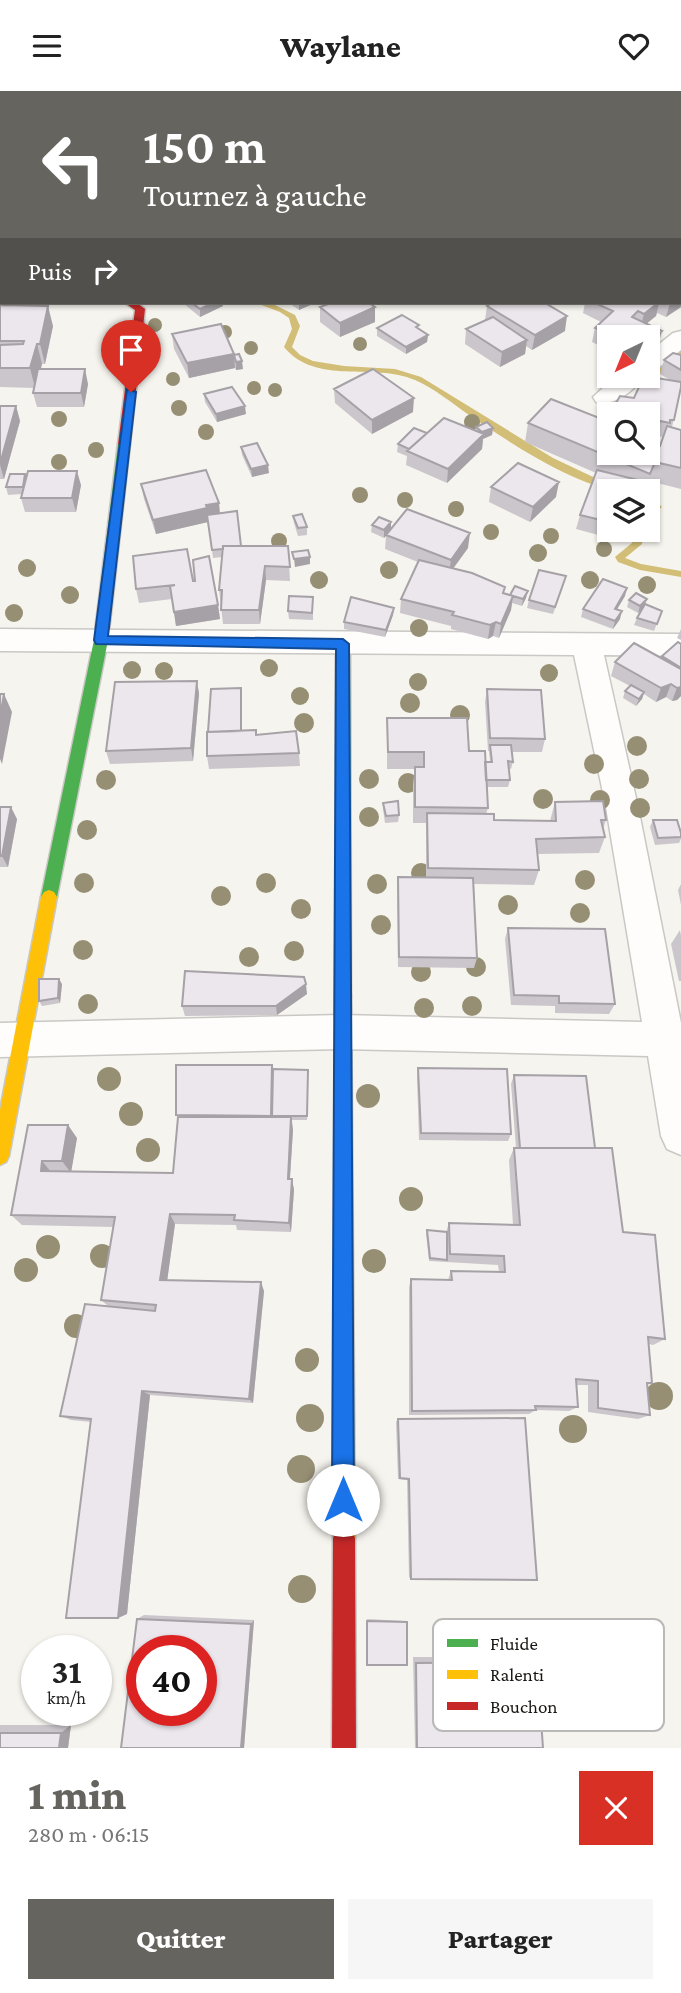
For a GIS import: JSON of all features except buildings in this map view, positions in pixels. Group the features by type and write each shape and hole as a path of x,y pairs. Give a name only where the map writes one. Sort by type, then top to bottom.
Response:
{"street":[{"path":"0,1157 10,1041 101,640 141,309 134,305"},
{"path":"660,355 681,338"},
{"path":"605,397 615,389"},
{"path":"0,641 681,645"},
{"path":"343,644 341,1031 344,1748"},
{"path":"587,645 673,1040 681,1136"},
{"path":"10,1041 341,1031 673,1040"}],"waterway":[{"path":"266,305 288,313 295,321 296,329 288,347 297,357 326,367 409,375 436,388 549,460 597,481"},
{"path":"660,370 681,352"},
{"path":"637,542 620,557 621,560 640,567 681,574"}],"traffic: fast":[{"path":"49,897 101,640 124,444"},
{"path":"343,644 343,996"}],"traffic: slow":[{"path":"0,1156 49,897"},
{"path":"343,996 344,1538"}],"traffic: jam":[{"path":"124,444 140,309 133,305"},
{"path":"344,1538 344,1748"}],"route":[{"path":"131,392 101,640 343,644 343,1500"}]}
